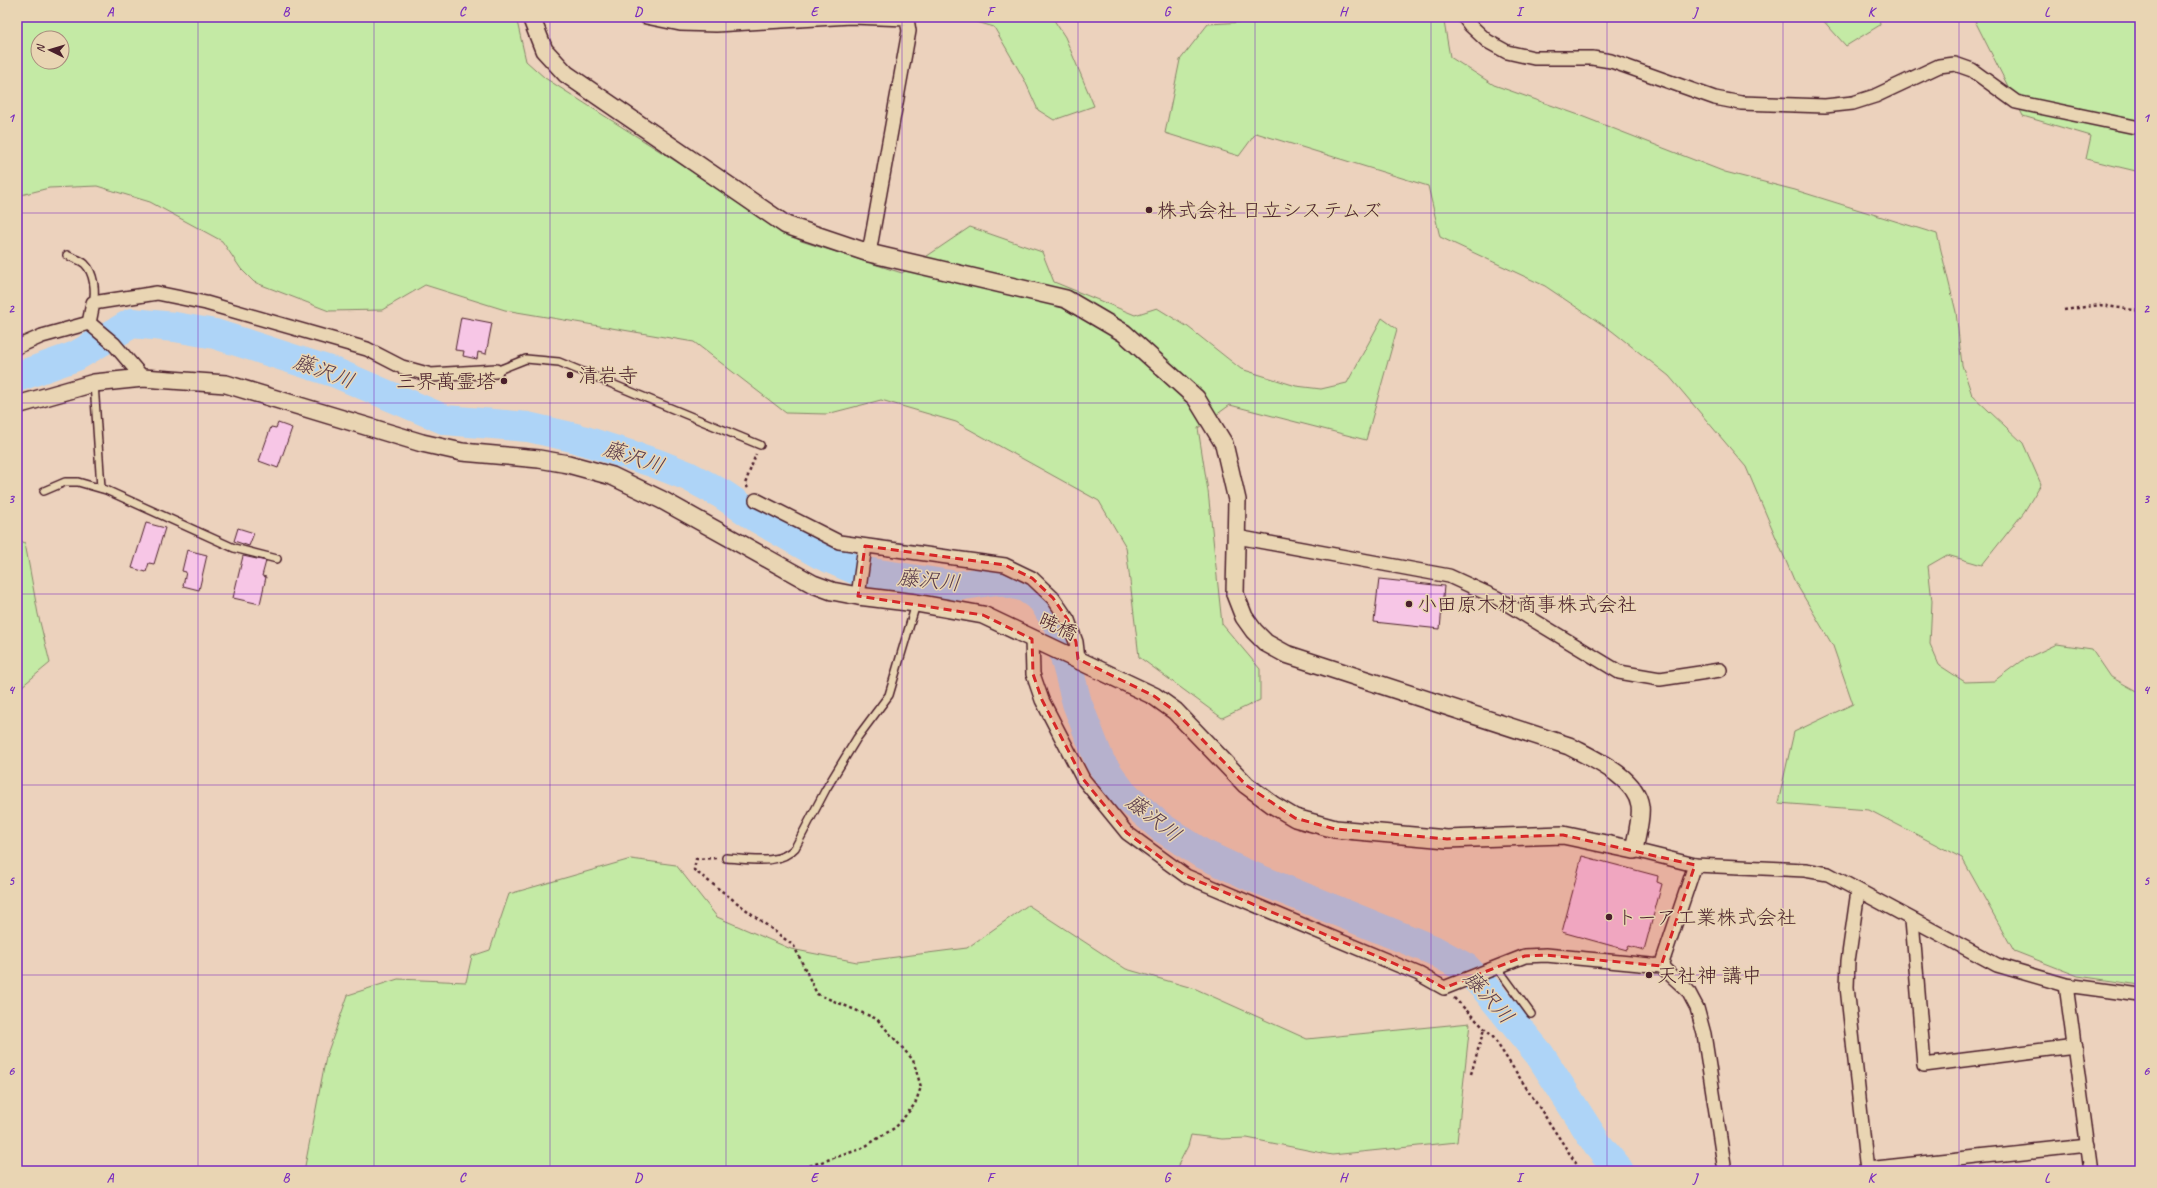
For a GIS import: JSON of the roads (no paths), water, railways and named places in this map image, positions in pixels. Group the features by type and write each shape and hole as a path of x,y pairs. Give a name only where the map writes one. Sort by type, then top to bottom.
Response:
{"street":[{"path":"531,17 544,50 566,74 786,225 869,253 1066,300 1124,333 1196,398 1224,444 1237,500 1236,594 1244,617 1254,631 1266,643 1286,654 1570,746 1610,769 1633,787 1640,807 1634,850 1695,865 1805,870 1828,874 1858,892 1997,965 2066,985 2140,995"},
{"path":"646,17 680,24 716,25 851,17 907,19 909,31 869,253"},
{"path":"1464,17 1470,25 1487,41 1507,52 1534,58 1592,58 1611,61 1716,98 1741,103 1825,106 1853,104 1875,96 1939,66 1955,64 1972,70 2016,102 2140,128"},
{"path":"92,326 93,303 157,293 206,303 367,349 402,367 431,375 496,371"},
{"path":"92,326 114,344 143,378"},
{"path":"17,347 42,336 92,326"},
{"name":"暁橋","path":"17,406 94,383 143,378 226,384 422,443 462,452 568,464 612,476 662,500 813,584 832,591 859,590 916,603 983,615 1154,696 1170,707 1246,785 1273,805 1295,818 1335,828 1447,838 1563,835 1634,850"},
{"path":"756,500 826,537 839,542 865,549 1005,565 1032,578 1053,598 1068,620 1076,642 1078,659"},
{"path":"1236,537 1449,576 1497,598 1619,672 1660,679 1720,670"},
{"path":"859,590 865,549"},
{"path":"1026,636 1033,674 1042,700 1083,779 1127,833 1186,876 1419,974 1444,988 1496,966 1525,956 1546,955 1661,966 1688,990 1697,1008 1704,1034 1725,1171"},
{"path":"1661,966 1695,865"},
{"path":"1858,892 1848,961 1847,987 1867,1170 2088,1146"},
{"path":"1912,920 1924,1065 2075,1046"},
{"path":"2066,985 2091,1171"}],"lane":[{"path":"67,256 84,263 92,275 95,296 93,303"},
{"path":"496,371 526,359 559,362 760,445"},
{"path":"94,383 101,488"},
{"path":"44,491 65,482 78,482 101,488 234,548 277,559"},
{"path":"726,858 773,860 789,855 796,848 830,783 857,738 889,695 916,603"},
{"path":"1496,966 1531,1014"}],"waterway":[{"name":"藤沢川","path":"17,377 76,356 132,323 175,327 215,334 336,373 446,420 528,427 576,438 655,463 688,476 722,494 759,519 820,554 859,571 957,586 997,580 1025,587 1042,599 1059,626 1063,649 1077,703 1100,762 1122,793 1161,827 1201,853 1246,874 1433,950 1466,968 1486,989 1540,1055 1597,1144 1619,1171"}],"place":[{"name":"株式会社 日立システムズ","path":"1149,210"},
{"name":"清岩寺","path":"570,375"},
{"name":"三界萬霊塔","path":"504,381"},
{"name":"小田原木材商事株式会社","path":"1409,604"},
{"name":"トーア工業株式会社","path":"1609,917"},
{"name":"天社神 講中","path":"1649,975"}]}
